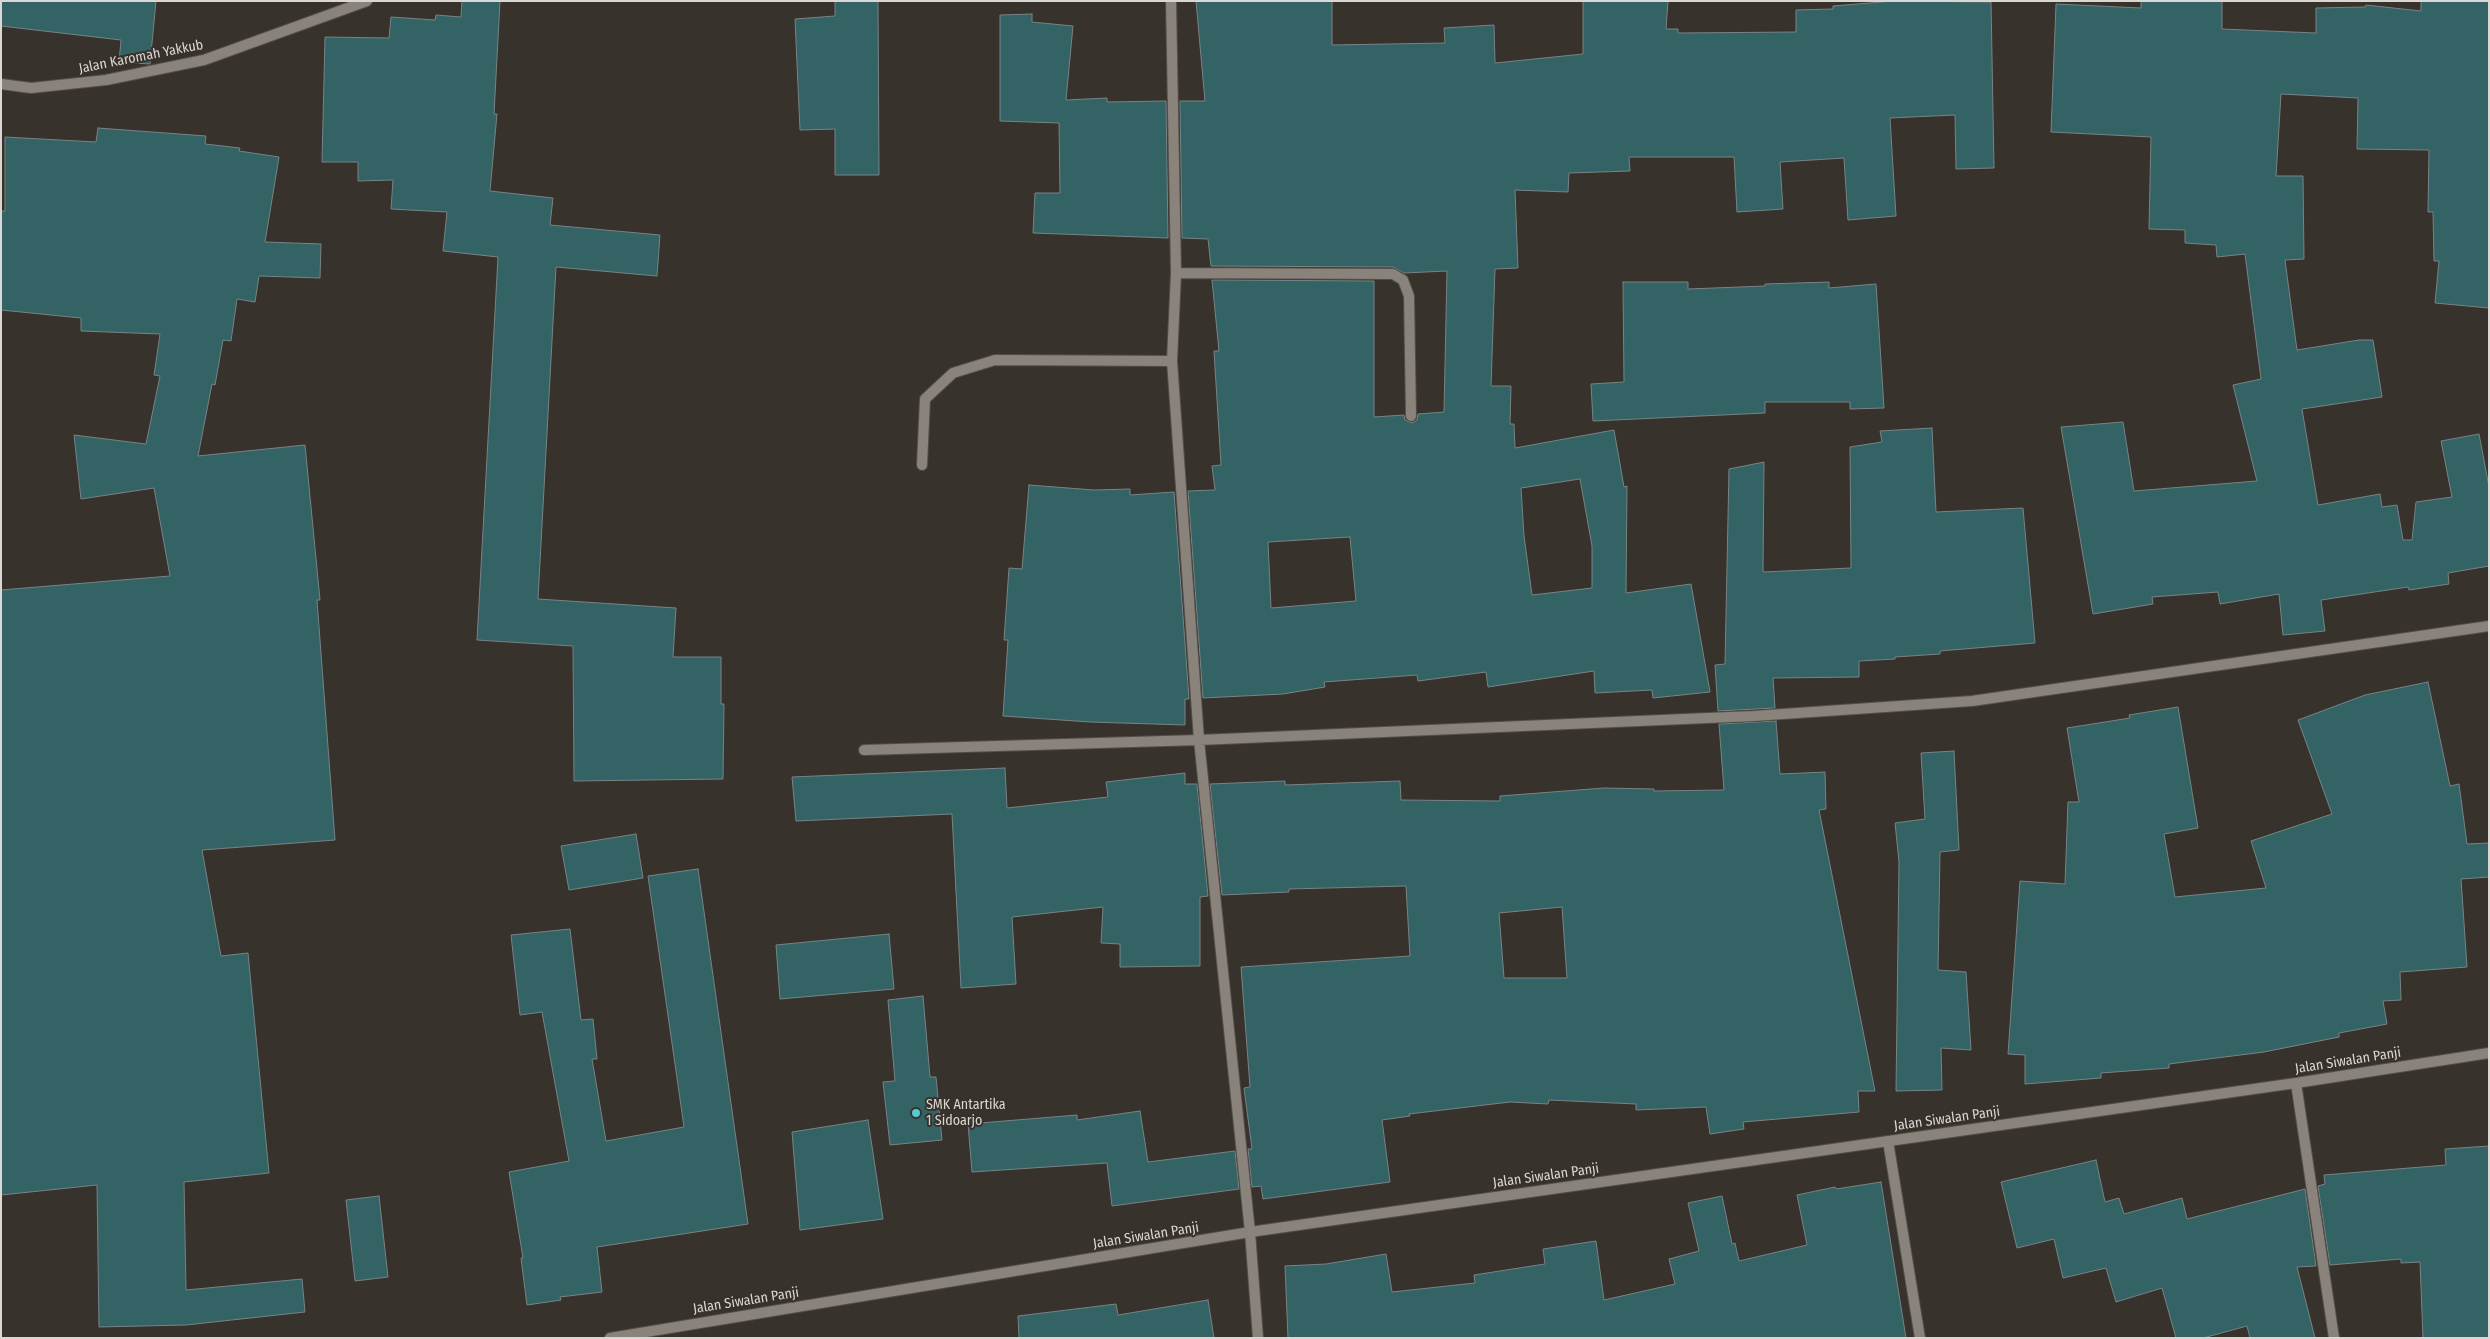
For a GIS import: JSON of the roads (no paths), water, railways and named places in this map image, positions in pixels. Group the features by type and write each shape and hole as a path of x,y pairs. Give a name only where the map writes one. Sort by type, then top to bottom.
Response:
{"street":[{"name":"Jalan Karomah Yakkub","path":"1,84 32,88 106,80 204,60 367,1"},
{"path":"1171,1 1176,273 1172,361 1199,740 1250,1232 1258,1338"},
{"path":"1176,273 1393,274 1403,280 1409,296 1411,416"},
{"path":"922,465 925,399 953,373 996,360 1172,361"},
{"path":"864,750 1199,740 1754,716 1972,700 2489,626"},
{"name":"Jalan Siwalan Panji","path":"610,1338 1250,1232 2296,1083 2489,1053"},
{"path":"2296,1083 2334,1338"},
{"path":"1888,1141 1920,1338"}],"place":[{"name":"SMK Antartika 1 Sidoarjo","path":"916,1113"}]}
